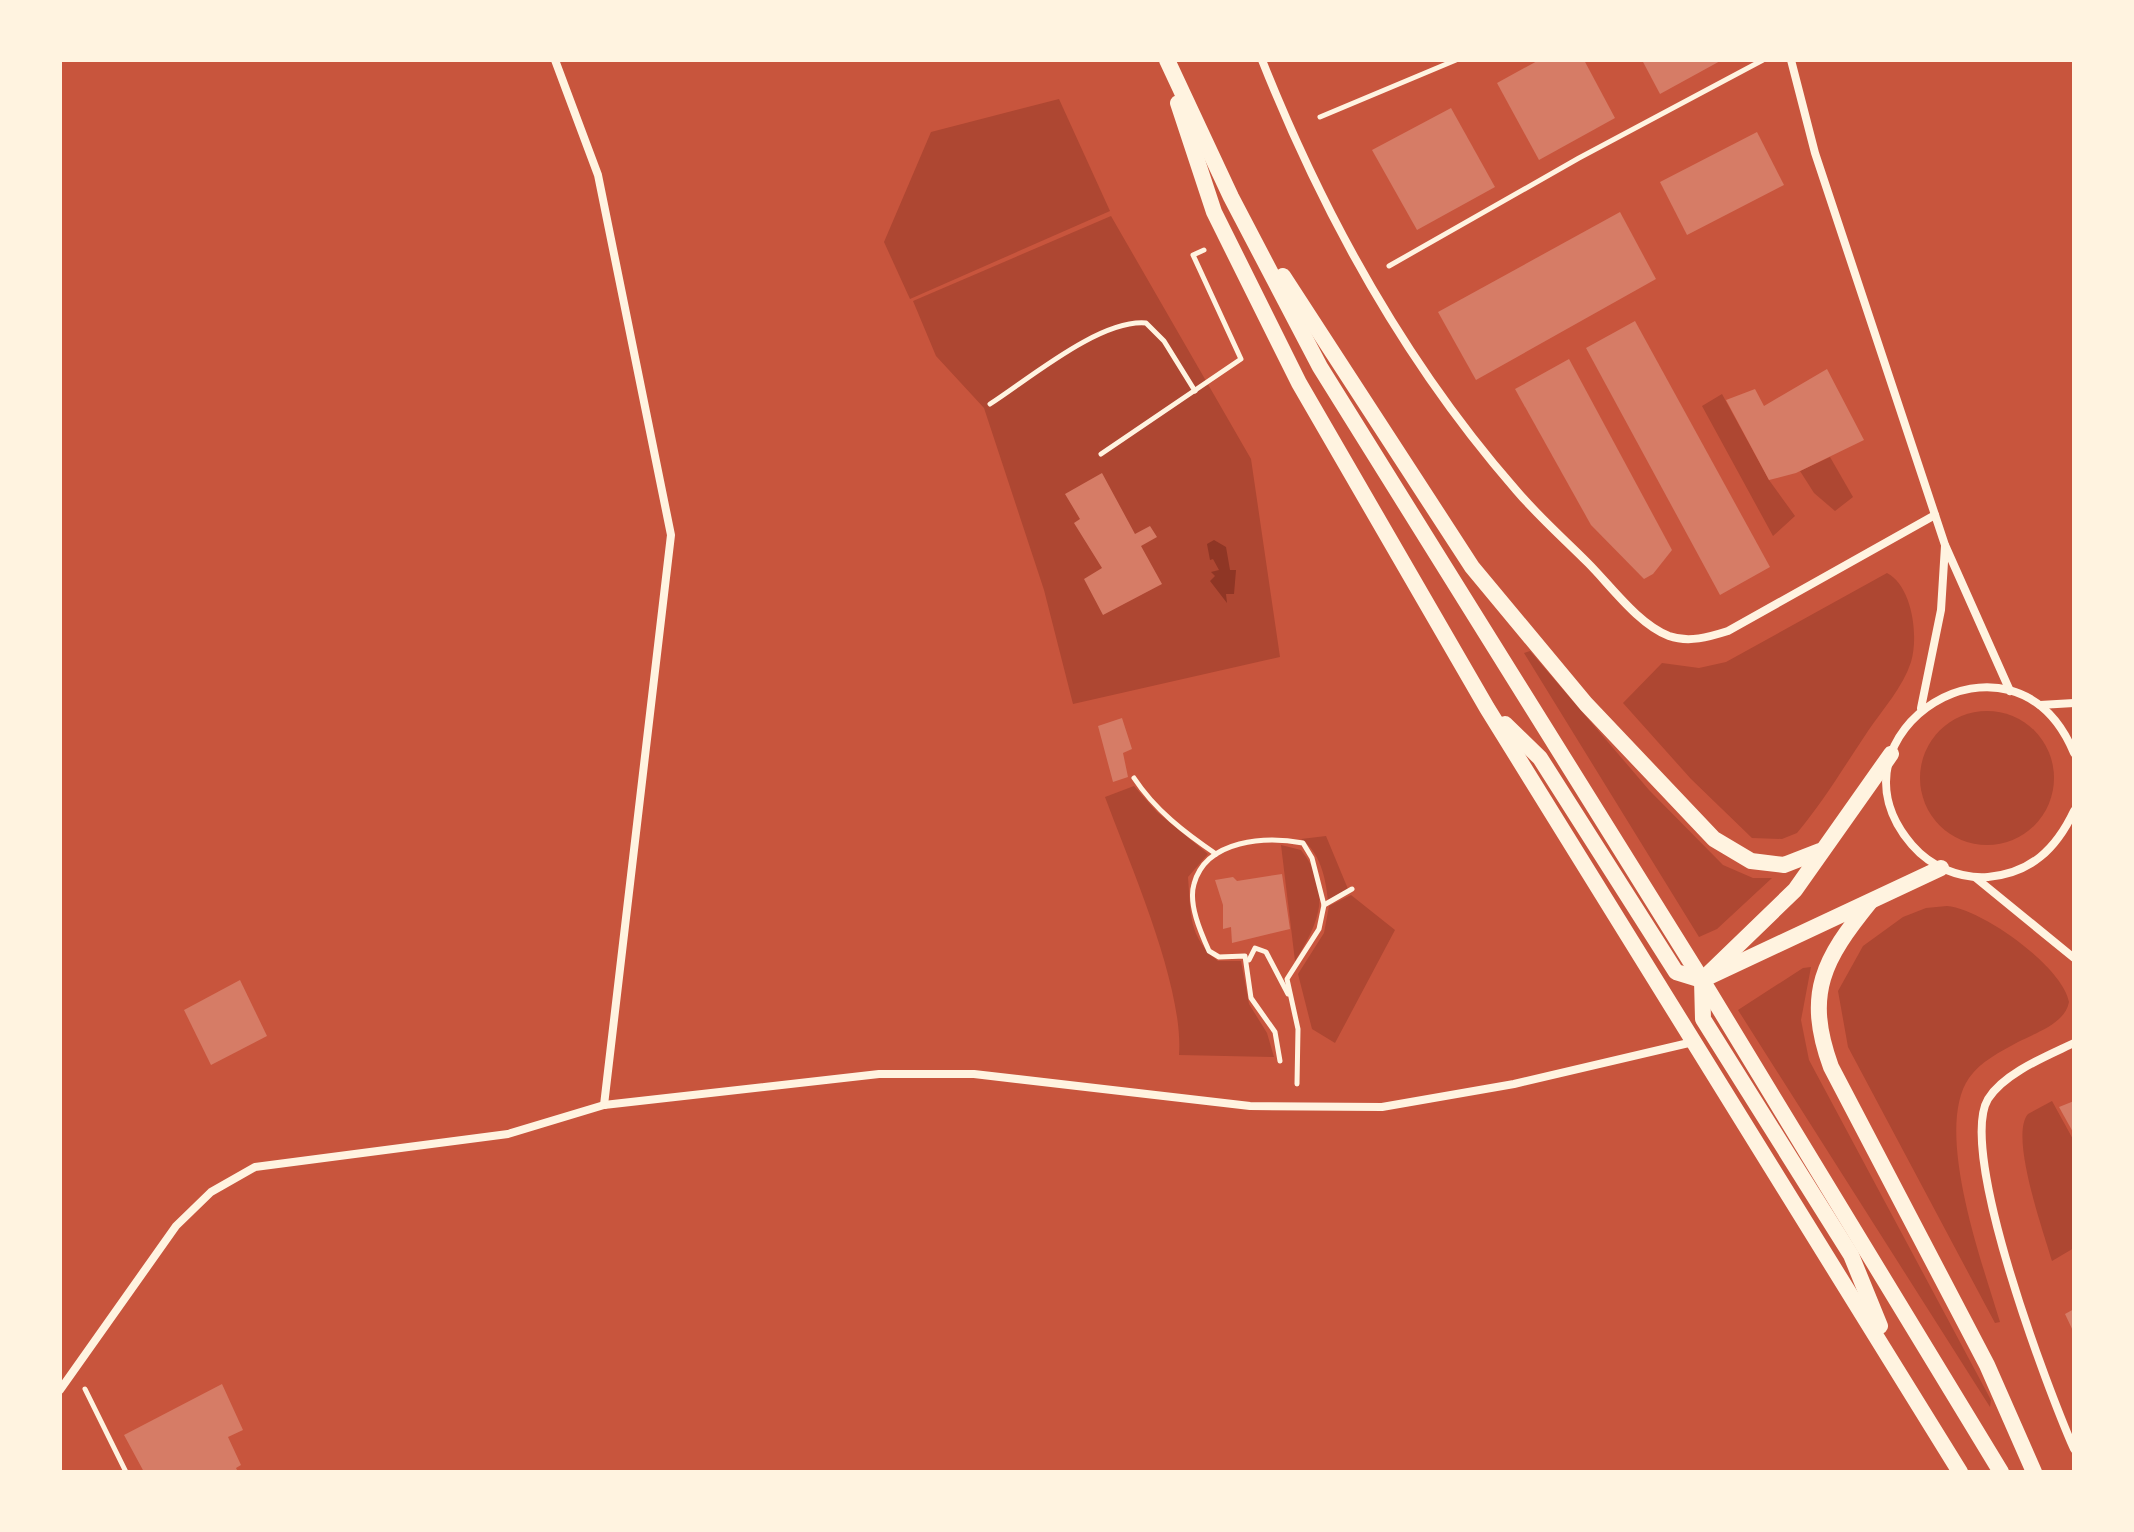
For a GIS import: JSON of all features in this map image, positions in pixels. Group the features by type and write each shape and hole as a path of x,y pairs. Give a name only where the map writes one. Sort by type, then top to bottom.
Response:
{"main road":[{"path":"1165,60 1231,197 1320,367 1702,980 2001,1472"},
{"path":"1165,60 1214,212 1299,383 1487,708 1960,1472"},
{"path":"1231,197 1472,567 1586,704 1714,839 1751,861 1784,865 1820,851"},
{"path":"1487,708 1540,758 1676,972 1702,980 1941,868"},
{"path":"1891,754 1795,890 1702,980 1703,1019 1851,1255 1897,1369"},
{"path":"1870,902 1836,944 1820,991 1819,1032 1831,1067 1987,1365 2034,1472"}],"street":[{"path":"555,60 598,175 671,535 604,1105"},
{"path":"1262,60 1299,153 1350,251 1431,382 1516,491 1642,618 1669,636 1701,639 1728,631 1935,515"},
{"path":"1791,60 1815,153 1945,545 2010,691"},
{"path":"1921,708 1941,610 1945,545"},
{"path":"2074,753 2055,720 2040,705 2010,691 1987,686 1964,688 1921,708 1903,729 1891,754 1887,781 1891,808 1901,833 1919,853 1941,868 1975,878 2008,875 2037,861 2061,838 2074,811"},
{"path":"2040,705 2074,703"},
{"path":"1975,878 2074,958"},
{"path":"2074,1035 2070,1045 2001,1084 1987,1100 1981,1135 1981,1160 2023,1315 2074,1449"},
{"path":"60,1390 176,1226 211,1192 255,1167 508,1134 604,1105 879,1074 974,1074 1250,1106 1382,1107 1514,1084 1695,1041"}],"path":[{"path":"1320,117 1456,60"},
{"path":"1389,266 1579,158 1763,60"},
{"path":"1101,454 1241,359 1193,255 1227,239"},
{"path":"990,404 1107,331 1131,322 1146,323 1164,341 1195,391"},
{"path":"1134,778 1146,797 1170,820 1216,854"},
{"path":"1280,1061 1275,1032 1251,998 1245,956 1219,957 1209,951 1201,934 1194,884 1224,848 1284,840 1303,843 1312,858 1324,905 1319,929 1287,979 1293,1002 1300,1063 1294,1106"},
{"path":"1324,905 1352,889"},
{"path":"1248,964 1255,948 1266,952 1293,1002"},
{"path":"74,1367 126,1472"}],"shaded area":[{"path":"1059,99 1110,211 910,299 884,242 931,132"},
{"path":"1111,216 1251,459 1280,657 1073,704 1044,590 984,408 936,356 913,301"},
{"path":"1722,394 1769,480 1795,516 1773,536 1702,406"},
{"path":"1830,457 1853,497 1835,511 1814,493 1800,471"},
{"path":"1214,540 1226,547 1230,570 1236,570 1234,594 1226,594 1227,603 1210,581 1215,576 1211,572 1219,570 1213,559 1210,560 1207,544"},
{"path":"1887,573 1896,579 1908,600 1914,625 1911,662 1903,680 1797,833 1782,839 1752,838 1691,779 1623,703 1662,663 1699,668 1726,662"},
{"path":"1530,651 1649,790 1723,865 1753,878 1772,878 1717,929 1699,937 1524,653"},
{"path":"1987,711 2013,716 2034,731 2049,752 2054,778 2049,804 2034,825 2013,840 1987,845 1961,840 1940,825 1925,804 1920,778 1925,752 1940,731 1961,716"},
{"path":"1134,786 1157,812 1208,854 1188,877 1196,934 1218,961 1241,961 1249,1004 1267,1033 1274,1057 1179,1055 1173,995 1164,961 1105,797"},
{"path":"1326,836 1348,889 1328,901 1321,866 1308,844 1301,839"},
{"path":"1281,845 1301,850 1317,879 1319,893 1316,920 1295,961"},
{"path":"1351,895 1395,930 1335,1043 1312,1029 1298,974 1324,933 1329,906"},
{"path":"1947,906 1980,917 2018,942 2052,972 2069,1002 2056,1022 1998,1053 1979,1067 1969,1078 1959,1101 1956,1130 1959,1163 1973,1233 2000,1322 1995,1323 1848,1047 1838,991 1863,946 1903,917 1926,908"},
{"path":"1811,967 1801,1020 1809,1060 1991,1400 1990,1407 1738,1010 1803,968"},
{"path":"2052,1101 2074,1141 2074,1248 2052,1261 2025,1163 2023,1125 2028,1114"}],"building":[{"path":"1539,60 1584,60 1615,118 1539,160 1497,83"},
{"path":"1642,60 1722,60 1660,94"},
{"path":"1451,108 1495,187 1417,230 1372,150"},
{"path":"1757,132 1784,185 1687,235 1660,182"},
{"path":"1620,212 1656,279 1476,380 1438,312"},
{"path":"1635,321 1770,567 1720,595 1586,348"},
{"path":"1569,359 1672,550 1653,574 1644,579 1591,525 1515,389"},
{"path":"1827,369 1864,440 1796,473 1769,480 1726,400 1755,389 1764,406"},
{"path":"1102,473 1135,534 1150,526 1157,537 1141,546 1162,584 1103,615 1084,579 1102,568 1074,523 1080,519 1065,494"},
{"path":"1122,718 1132,749 1123,753 1128,777 1113,782 1098,726"},
{"path":"1282,874 1290,929 1232,943 1231,927 1223,929 1223,905 1215,880 1233,877 1237,881"},
{"path":"240,980 267,1036 211,1065 184,1010"},
{"path":"2074,1101 2074,1134 2059,1107"},
{"path":"2074,1309 2074,1333 2065,1314"},
{"path":"222,1384 243,1430 228,1437 241,1465 236,1468 238,1472 144,1472 124,1435"}]}
